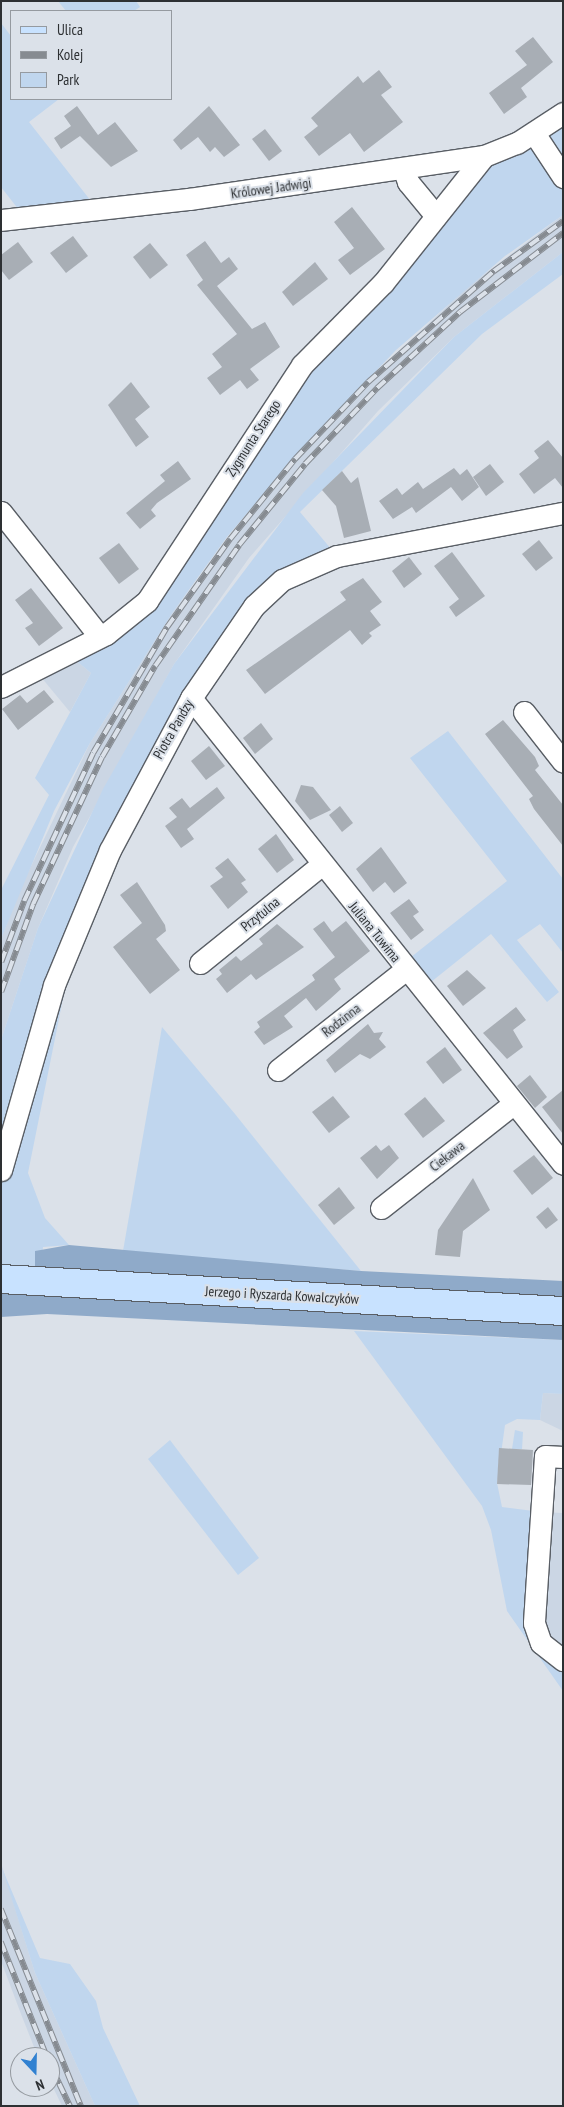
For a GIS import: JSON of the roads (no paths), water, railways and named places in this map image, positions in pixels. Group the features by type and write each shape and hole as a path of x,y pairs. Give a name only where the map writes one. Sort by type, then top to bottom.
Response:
{"main road":[{"name":"Jerzego i Ryszarda Kowalczyków","path":"1,1279 563,1311"}],"street":[{"name":"Królowej Jadwigi","path":"1,220 484,156 534,133 563,113"},
{"path":"534,133 560,174"},
{"name":"Zygmunta Starego","path":"1,687 100,638 147,601 302,365 383,283 484,156"},
{"path":"403,168 408,182 436,216"},
{"path":"1,512 100,638"},
{"name":"Piotra Pandzy","path":"1,1170 34,1046 78,924 143,781 191,698 254,606 296,572 377,548 563,513"},
{"name":"Juliana Tuwima","path":"191,698 321,865 563,1164"},
{"path":"524,712 563,762"},
{"name":"Przytulna","path":"200,963 321,865"},
{"name":"Rodzinna","path":"278,1070 405,970"},
{"name":"Ciekawa","path":"381,1208 513,1104"},
{"path":"563,1457 545,1456 534,1623 541,1643 563,1660"}],"railway":[{"path":"1,962 24,901 93,753 167,627 230,539 295,459 368,382 494,271 563,221"},
{"path":"1,992 33,904 102,757 155,666 239,545 305,464 377,388 460,312 563,233"},
{"path":"1,1909 81,2106"},
{"path":"1,1942 43,2047"},
{"path":"60,2085 70,2106"}]}
